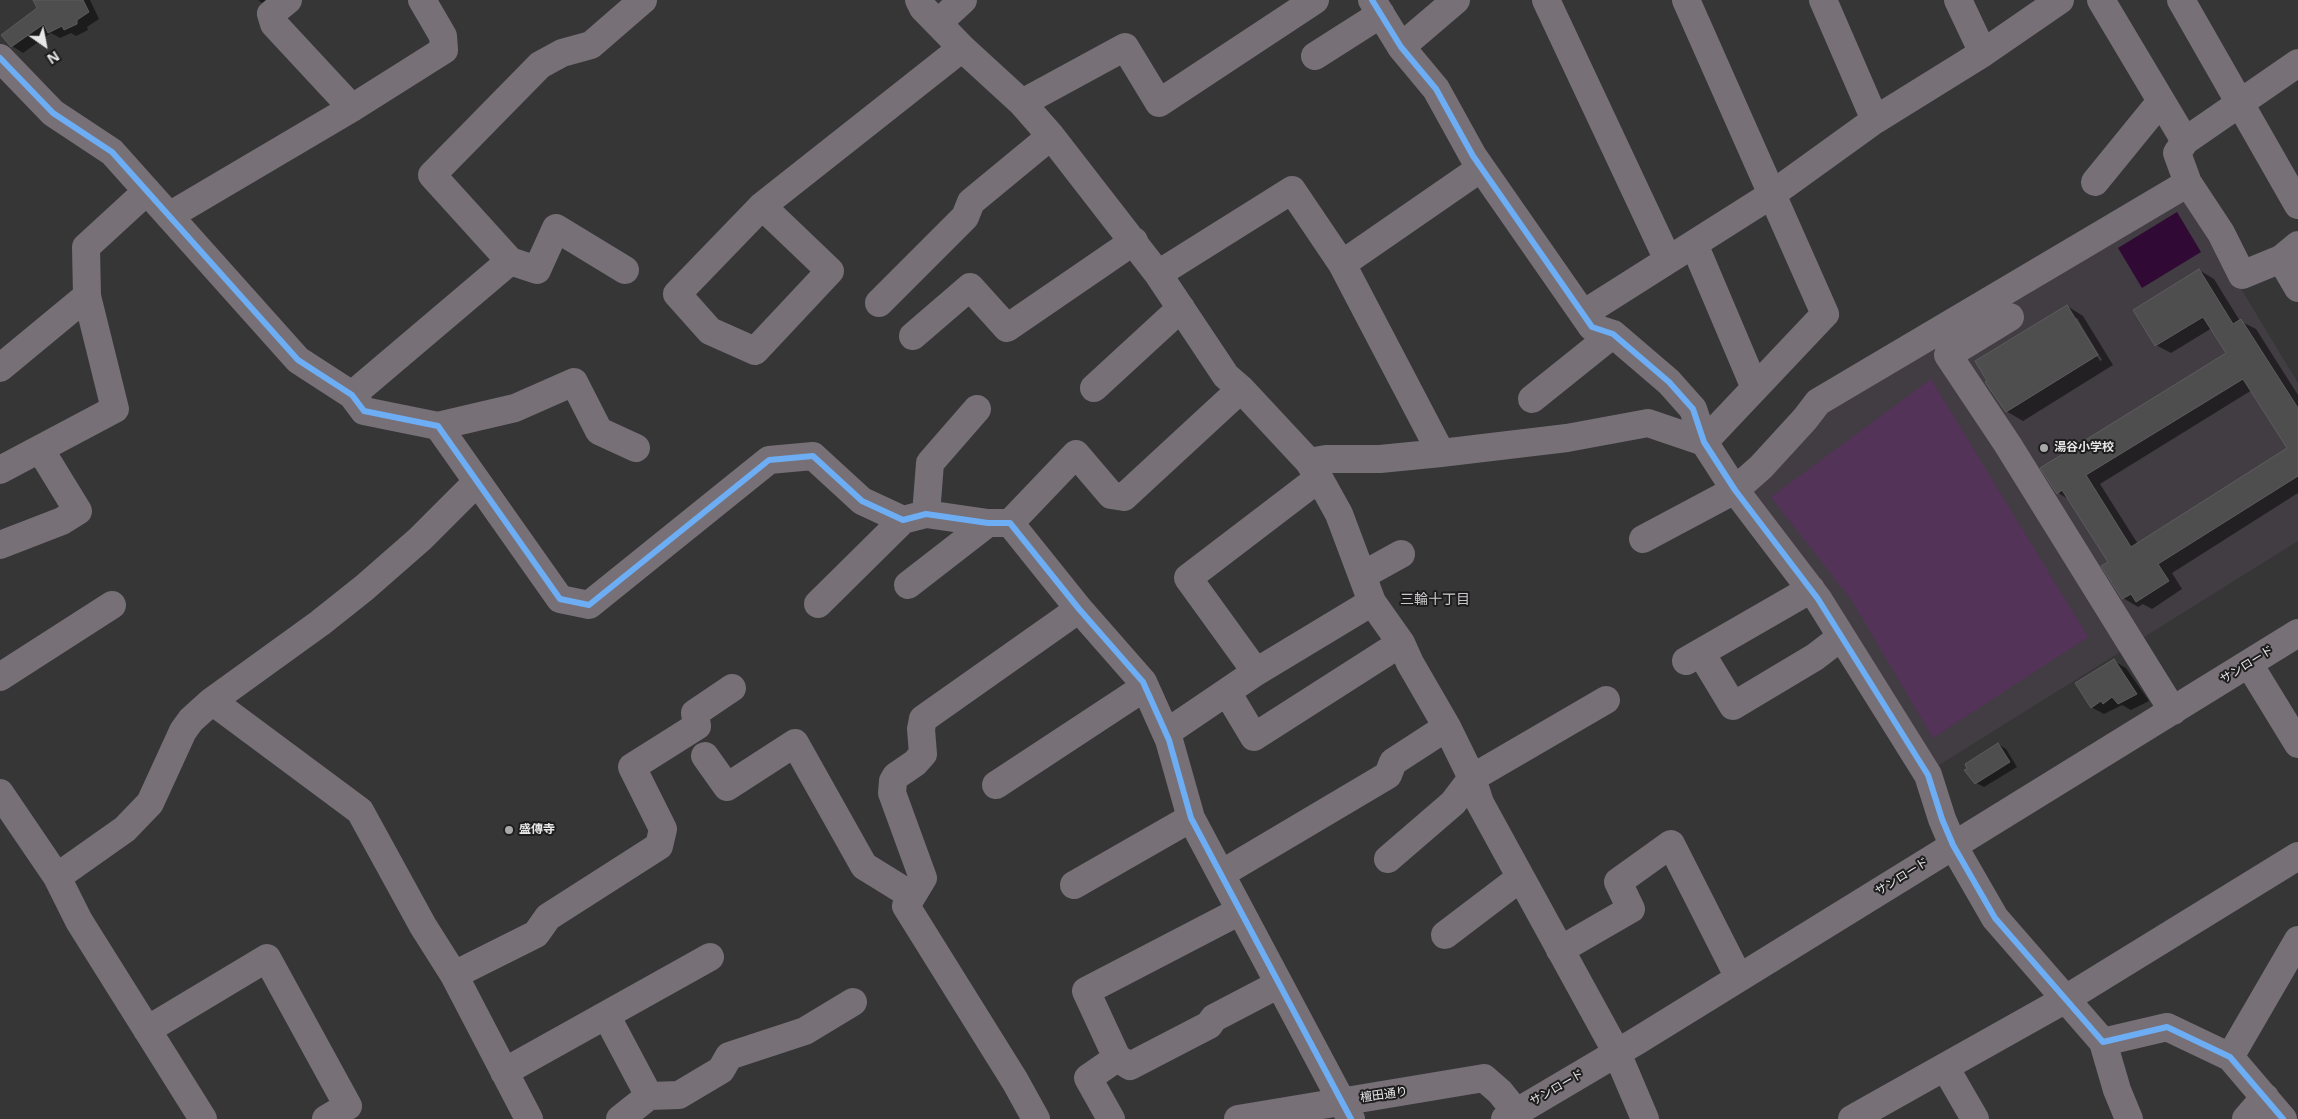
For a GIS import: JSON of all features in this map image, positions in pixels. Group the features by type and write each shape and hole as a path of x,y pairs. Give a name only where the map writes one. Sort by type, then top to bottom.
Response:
{"street":[{"path":"288,0 271,14 274,24 352,108"},
{"path":"170,216 352,108 444,50 443,36 422,0"},
{"path":"625,270 556,228 537,270 510,261 432,175 540,64 562,53 591,45 643,0"},
{"path":"919,0 923,8 962,48 1022,103 1051,136 1134,241 1226,376 1241,389 1314,470 1339,514 1372,602 1401,643 1410,663 1447,727 1472,778 1480,803 1617,1053 1645,1119"},
{"path":"938,23 963,0"},
{"path":"1022,103 1125,47 1159,103 1315,0"},
{"path":"1402,47 1456,0"},
{"path":"1546,0 1668,260"},
{"path":"1686,0 1825,314 1704,442"},
{"path":"1823,0 1875,120"},
{"path":"1958,0 1983,53"},
{"path":"1583,314 1771,195 1875,120 1983,53 2060,0"},
{"path":"2101,0 2185,141"},
{"path":"2181,0 2238,103 2298,205"},
{"path":"1315,56 1376,7 1402,47 1436,88 1481,168 1592,327 1613,334 1669,382 1693,409 1704,442 1735,490 1811,589 1928,774 1942,819 1953,845 1995,918 2064,1000 2103,1042 2117,1090 2130,1119"},
{"path":"762,206 830,271 755,351 710,332 677,294 762,206 962,48"},
{"path":"0,58 53,113 112,152 298,360 352,395 364,411 438,426 515,408 574,382 598,430 636,448"},
{"path":"2298,63 2185,141 2177,153 2188,183 2221,233 2242,274 2289,252 2298,288"},
{"path":"2095,182 2162,101"},
{"path":"879,303 965,217 971,202 1051,136"},
{"path":"1342,264 1481,168"},
{"path":"1643,539 1735,490 1767,460 1818,402 2188,183"},
{"path":"1158,274 1292,190 1342,264 1442,453"},
{"path":"0,470 115,409 87,296 86,247 147,191"},
{"path":"914,336 970,287 1006,328 1134,241"},
{"path":"1694,244 1755,388"},
{"path":"352,395 510,261"},
{"path":"0,368 87,296"},
{"path":"1094,388 1181,308"},
{"path":"2010,317 1948,355 2008,445 2173,711"},
{"path":"1532,398 1613,334"},
{"path":"908,585 999,523 1076,454 1111,495 1124,497 1241,389"},
{"path":"818,604 914,517 930,463 977,410"},
{"path":"1256,672 1188,578 1326,459 1380,459 1442,453 1568,438 1648,423 1704,442"},
{"path":"438,426 560,599 589,605 769,460 813,456 862,501 914,517 999,523 1079,609 1143,682 1166,733 1191,818 1346,1110"},
{"path":"0,545 62,521 78,511 40,449"},
{"path":"56,877 125,829 150,803 183,731 191,720 212,701 320,623 364,588 420,539 476,482"},
{"path":"1362,576 1401,554"},
{"path":"1811,589 1694,657 1733,706 1815,657 1841,637"},
{"path":"1166,733 1256,672 1372,602"},
{"path":"0,677 112,605"},
{"path":"1036,1119 1015,1081 906,906 923,878 892,792 893,781 896,776 916,763 923,754 921,729 923,719 1079,609"},
{"name":"サンロード","path":"1510,1116 1617,1053 2298,633"},
{"path":"1226,692 1254,737 1401,643"},
{"path":"2249,664 2298,744"},
{"path":"996,785 1145,687"},
{"path":"454,975 536,934 548,917 659,846 663,829 632,767 697,726 695,712 732,688"},
{"path":"1388,859 1453,803 1472,778 1606,700"},
{"path":"212,701 360,811 424,926 454,975 529,1119"},
{"path":"1221,874 1388,775 1394,762 1447,727"},
{"path":"705,756 727,787 795,743 864,866 911,895"},
{"path":"0,793 56,877 79,921 203,1119"},
{"path":"1074,885 1191,818"},
{"path":"1560,950 1631,909 1618,882 1671,844 1739,978"},
{"path":"1852,1119 2064,1000 2296,863"},
{"path":"1445,935 1520,878"},
{"path":"1240,911 1086,991 1117,1058 1130,1066 1209,1025 1214,1018 1279,984"},
{"path":"2230,1057 2298,940"},
{"path":"504,1072 710,957"},
{"path":"147,1030 267,958 348,1106 326,1119"},
{"path":"620,1119 649,1096 679,1096 721,1070 729,1056 805,1031 853,1002"},
{"path":"606,1015 649,1096"},
{"path":"2103,1042 2168,1027 2230,1057 2283,1119"},
{"path":"1111,1119 1088,1078 1117,1058"},
{"path":"1945,1067 1975,1119"},
{"name":"檀田通り","path":"1238,1119 1346,1110 1484,1078 1500,1092 1510,1116"},
{"path":"2246,1119 2265,1097"}],"shaded area":[{"name":"湯谷小学校","path":"2178,195 2197,206 2237,282 2298,383 2298,541 1936,767 1751,492 1829,403"},
{"path":"2177,212 2201,252 2142,288 2118,248"},
{"path":"1931,379 2088,637 1933,738 1852,601 1771,497"}],"building":[{"path":"33,0 83,0 89,12 77,20 77,24 64,30 62,26 48,33 44,24 11,47 1,35 37,8"},
{"path":"2199,269 2233,324 2241,319 2298,408 2298,476 2158,564 2169,581 2136,602 2131,594 2122,599 2101,566 2108,562 2062,490 2057,494 2040,468 2226,353 2203,317 2155,346 2133,310","holes":["2243,379 2287,448 2131,547 2086,475"]},
{"path":"2067,305 2098,355 2006,412 1985,382 1987,381 1975,361"},
{"path":"2114,659 2137,694 2118,704 2112,697 2103,704 2101,701 2091,708 2075,683"},
{"path":"1998,743 2010,762 1975,784 1964,770 1967,769 1965,764"}],"cycle path":[{"path":"1372,0 1401,47 1436,89 1473,156 1592,327 1613,334 1669,382 1693,409 1704,442 1735,490 1818,599 1928,775 1942,819 1953,845 1995,918 2103,1042 2167,1027 2230,1057 2283,1119"},
{"path":"0,58 53,113 112,152 298,360 352,395 364,411 438,426 560,599 589,605 769,460 813,456 862,501 903,520 926,514 988,523 1010,523 1079,609 1143,682 1169,740 1191,818 1351,1119"}],"place":[{"name":"湯谷小学校","path":"2044,448"},
{"name":"盛傳寺","path":"509,830"}],"district":[{"name":"三輪十丁目","path":"1435,600"}]}
